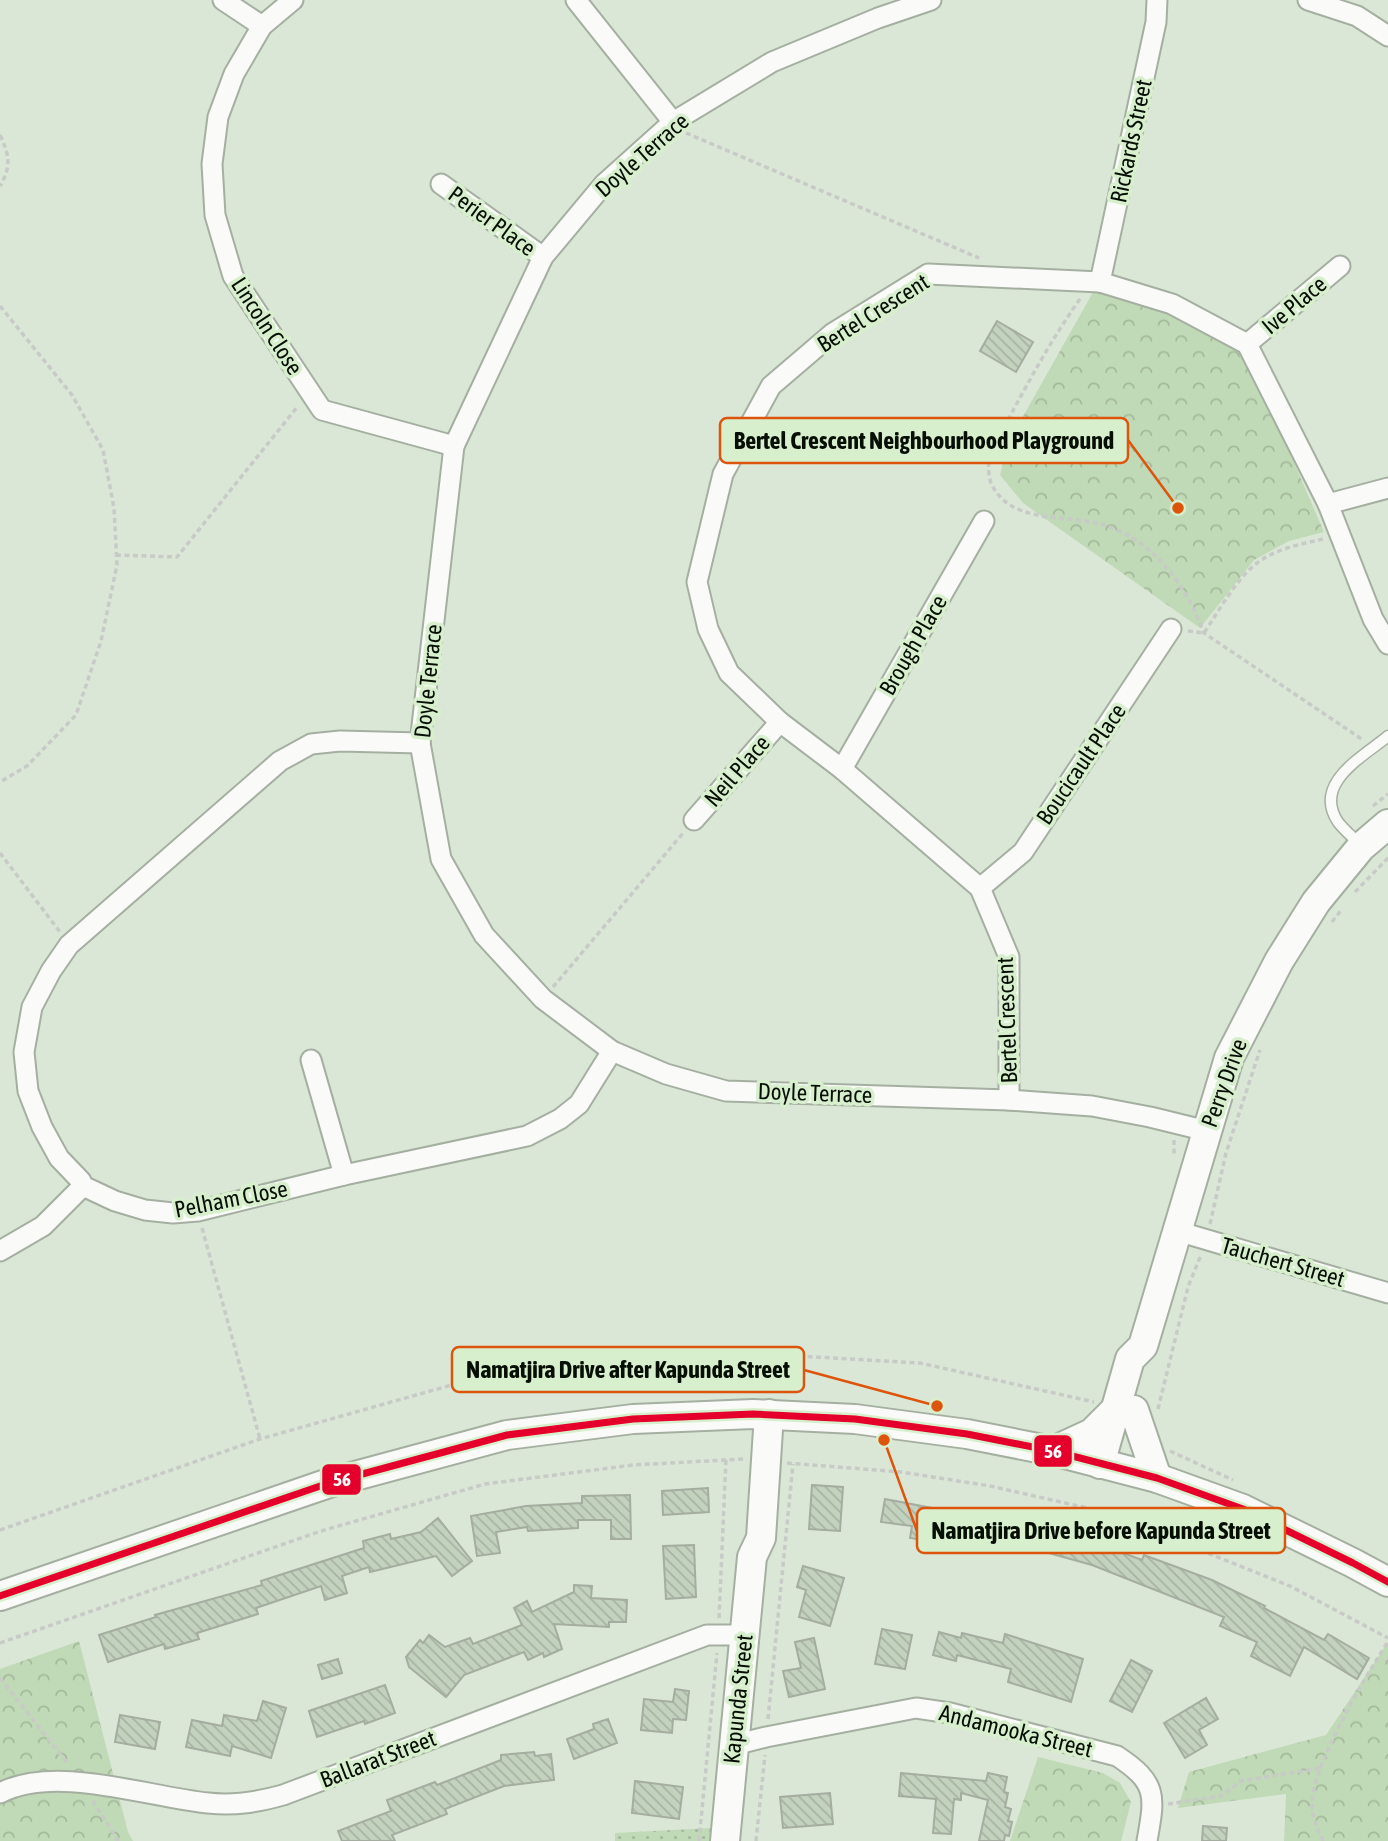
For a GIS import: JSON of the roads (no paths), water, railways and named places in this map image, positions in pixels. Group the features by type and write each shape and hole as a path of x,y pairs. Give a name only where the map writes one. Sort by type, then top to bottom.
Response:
{"main road":[{"name":"Perry Drive","path":"1109,1466 1136,1410 1130,1359 1143,1346 1229,1058 1279,961 1316,902 1361,847 1388,824"},
{"path":"1053,1451 1136,1410 1157,1479"},
{"path":"0,1596 329,1483 507,1434 633,1419 761,1414 876,1421 967,1434 1053,1451 1109,1466 1157,1479 1242,1509 1388,1582"},
{"name":"Kapunda Street","path":"725,1841 752,1558 746,1537 761,1414"}],"street":[{"path":"223,0 262,26"},
{"name":"Lincoln Close","path":"293,0 262,26 234,74 218,117 212,164 215,215 233,276 322,410 454,446"},
{"path":"576,0 673,122"},
{"name":"Doyle Terrace","path":"931,0 878,18 772,62 673,122 604,184 543,257 454,446 420,743 442,859 484,934 543,999 612,1051 666,1074 726,1091 1009,1100 1092,1106 1207,1131"},
{"name":"Rickards Street","path":"1100,282 1156,22 1157,0"},
{"path":"1308,0 1362,8 1388,36"},
{"name":"Perier Place","path":"441,184 543,257"},
{"name":"Ive Place","path":"1247,344 1340,266"},
{"name":"Bertel Crescent","path":"1009,1100 1009,957 980,888 842,769 780,722 729,673 708,629 697,582 723,474 771,386 833,333 928,274 1100,282 1172,304 1247,344"},
{"path":"1247,344 1328,504 1373,619 1388,644"},
{"path":"1328,504 1388,488"},
{"name":"Brough Place","path":"842,769 984,521"},
{"name":"Boucicault Place","path":"980,888 1023,852 1171,629"},
{"name":"Neil Place","path":"694,820 780,722"},
{"name":"Pelham Close","path":"420,743 340,741 311,744 280,761 69,945 51,971 32,1007 24,1052 28,1091 42,1127 59,1158 83,1186 116,1201 145,1210 173,1213 198,1211 344,1175 527,1136 560,1119 579,1104 612,1051"},
{"path":"311,1060 344,1175"},
{"path":"0,1251 43,1226 83,1186"},
{"name":"Tauchert Street","path":"1177,1231 1388,1293"},
{"name":"Ballarat Street","path":"0,1794 27,1783 55,1781 209,1803 252,1804 284,1795 707,1635 745,1635"},
{"name":"Andamooka Street","path":"734,1745 916,1708 950,1713 1118,1756 1140,1771 1151,1792 1153,1807 1147,1841"}],"lane":[{"path":"1361,847 1339,823 1331,799 1332,787 1339,777 1388,736"}],"place":[{"name":"Bertel Crescent Neighbourhood Playground","path":"1178,508"},
{"name":"Namatjira Drive after Kapunda Street","path":"937,1406"},
{"name":"Namatjira Drive before Kapunda Street","path":"884,1440"}]}
